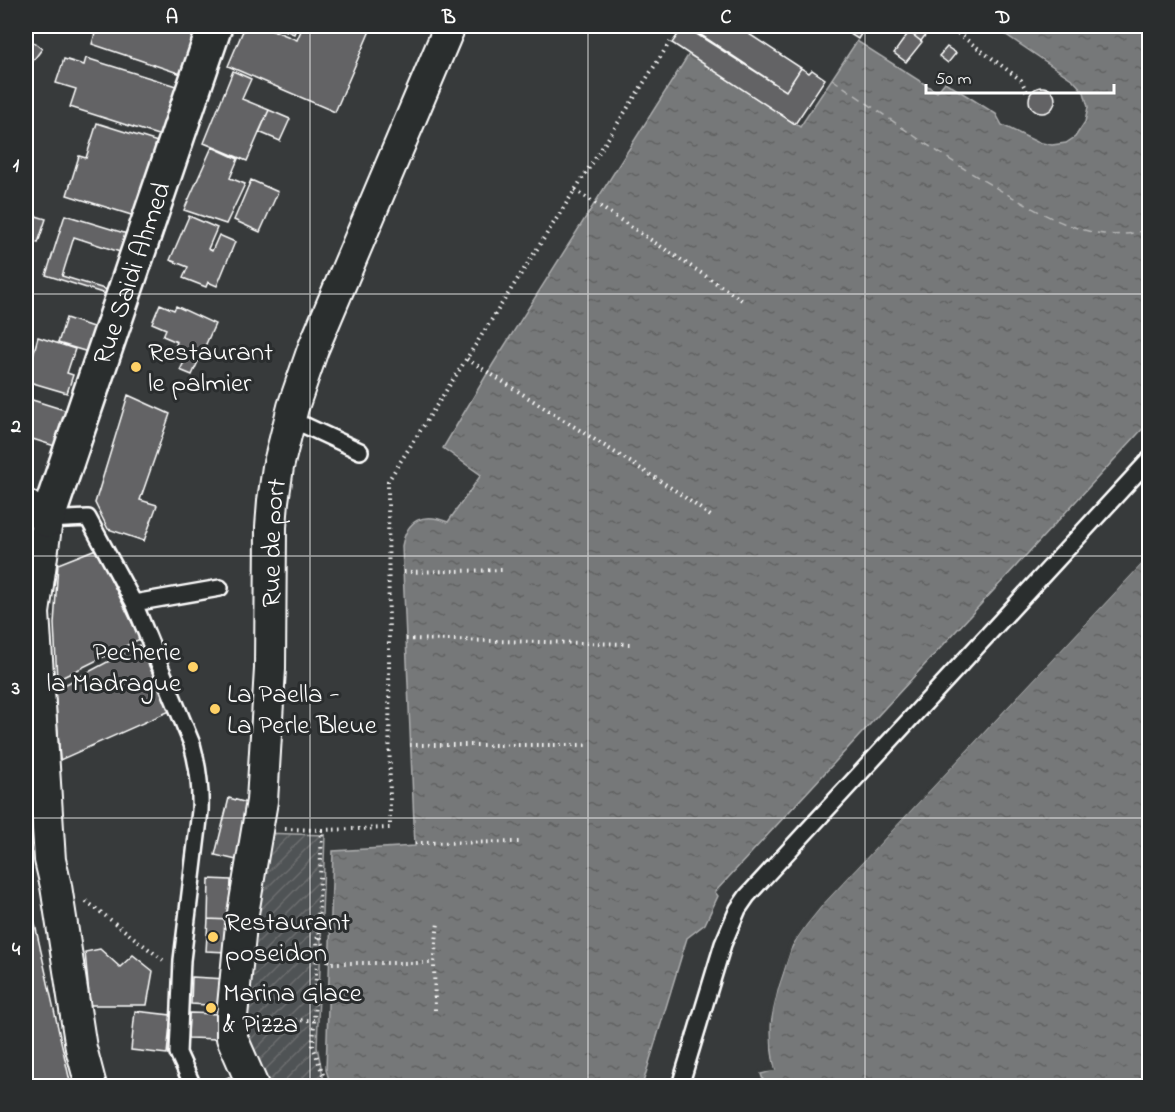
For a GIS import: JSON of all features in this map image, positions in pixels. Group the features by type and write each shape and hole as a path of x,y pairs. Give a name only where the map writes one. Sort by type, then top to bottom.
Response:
{"street":[{"name":"Rue Saidi Ahmed","path":"36,513 215,26"},
{"name":"Rue de port","path":"253,1086 232,1038 232,1016 241,925 262,801 270,669 273,501 289,422 317,339 450,26"},
{"path":"36,513 34,613 44,867 81,1048 91,1086"}],"lane":[{"path":"289,422 306,426 360,451"},
{"path":"680,1086 723,944 738,909 747,896 1149,459"},
{"path":"36,513 88,518 134,603 192,744 200,780 200,811 182,965 178,1053 193,1086"},
{"path":"134,603 220,588"}],"path":[{"path":"948,26 1021,80 1027,92"},
{"path":"280,829 390,828 388,481 670,42"},
{"path":"575,190 742,300"},
{"path":"467,359 676,491 712,517"},
{"path":"404,572 502,570"},
{"path":"406,639 630,644"},
{"path":"410,745 588,745"},
{"path":"322,830 313,1046 327,1086"},
{"path":"415,843 523,842"},
{"path":"44,867 72,891 164,960 182,965"},
{"path":"435,1010 434,963 438,922"},
{"path":"241,925 318,929"},
{"path":"318,929 329,963 434,963"},
{"path":"232,1016 250,1021 314,1020"}],"shaded area":[{"path":"261,833 325,835 317,1047 325,1086 265,1086 243,1038"}],"water":[{"path":"993,26 1149,26 1149,422 715,892 718,896 705,924 687,938 642,1086 331,1086 326,1070 333,851 415,846 402,546 408,529 418,520 431,518 448,522 481,475 443,448 493,364 689,54 800,127 857,41 937,92 945,82 996,114 1002,125 1037,142 1052,145 1066,143 1075,137 1085,122 1088,107 1084,92 1073,80"},
{"path":"1149,556 1149,1086 765,1086 761,1074 775,1070 771,1031 776,996 788,954 803,929 823,904"}],"pier":[{"path":"1150,553 806,925 792,945 778,988 770,1023 771,1054 775,1071 758,1073 771,1068 767,1022 775,987 789,944 804,923 821,902"}],"building":[{"path":"97,26 199,26 187,76 92,44"},
{"path":"245,26 263,26 297,40 303,26 372,26 335,112 228,66"},
{"path":"275,26 297,26 294,34"},
{"path":"684,26 786,91 801,68 809,73 812,70 825,79 795,124 672,43"},
{"path":"703,26 755,26 749,34 801,68 786,91 698,33"},
{"path":"837,26 859,26 864,29 858,39"},
{"path":"915,26 923,26 929,30 921,41 909,32"},
{"path":"909,32 922,42 906,62 894,53"},
{"path":"26,36 42,49 26,70"},
{"path":"947,47 956,53 948,63 939,56"},
{"path":"86,58 176,86 161,136 70,107 76,89 56,83 64,59 84,65"},
{"path":"233,71 251,79 242,99 269,110 247,161 204,143"},
{"path":"1042,87 1051,91 1055,100 1051,109 1042,113 1033,109 1029,100 1033,91"},
{"path":"269,110 290,119 280,141 259,132"},
{"path":"97,123 164,144 141,218 67,195 79,156 86,158"},
{"path":"212,147 238,159 230,178 245,184 226,224 184,210"},
{"path":"251,180 278,192 260,232 234,220"},
{"path":"26,213 46,219 38,243 31,241 28,252 26,251"},
{"path":"65,215 134,236 115,297 46,275","holes":["74,237 123,253 111,291 62,276"]},
{"path":"189,216 217,228 208,249 212,251 219,235 235,242 217,286 208,282 206,287 183,278 188,267 170,260"},
{"path":"160,304 174,310 176,306 215,324 192,375 180,370 184,362 171,356 177,342 163,336 166,329 152,323"},
{"path":"66,318 105,331 98,355 58,343"},
{"path":"38,337 75,349 67,373 73,375 67,393 26,381"},
{"path":"128,395 170,414 140,500 157,505 144,541 108,529 95,503"},
{"path":"26,398 74,413 58,447 26,437"},
{"path":"96,549 140,639 57,680 54,624 58,564"},
{"path":"139,645 170,711 60,760 55,690"},
{"path":"229,798 255,805 241,861 215,855"},
{"path":"209,879 231,880 229,920 208,919"},
{"path":"26,884 71,1086 26,1086"},
{"path":"208,919 229,920 227,952 206,951"},
{"path":"100,949 120,967 133,955 153,971 147,1005 90,1005 85,952"},
{"path":"192,977 226,979 225,1006 191,1004"},
{"path":"135,1011 171,1015 167,1054 131,1050"},
{"path":"189,1013 220,1014 219,1039 188,1038"},
{"path":"229,1077 233,1086 209,1086"}],"ferry route":[{"path":"832,79 968,171 1048,216 1081,229 1104,234 1127,234 1150,229"}],"place":[{"name":"Restaurant le palmier","path":"136,367"},
{"name":"Pecherie la Madrague","path":"193,667"},
{"name":"La Paella - La Perle Bleue","path":"215,709"},
{"name":"Restaurant poseidon","path":"213,937"},
{"name":"Marina Glace & Pizza","path":"211,1008"}]}
